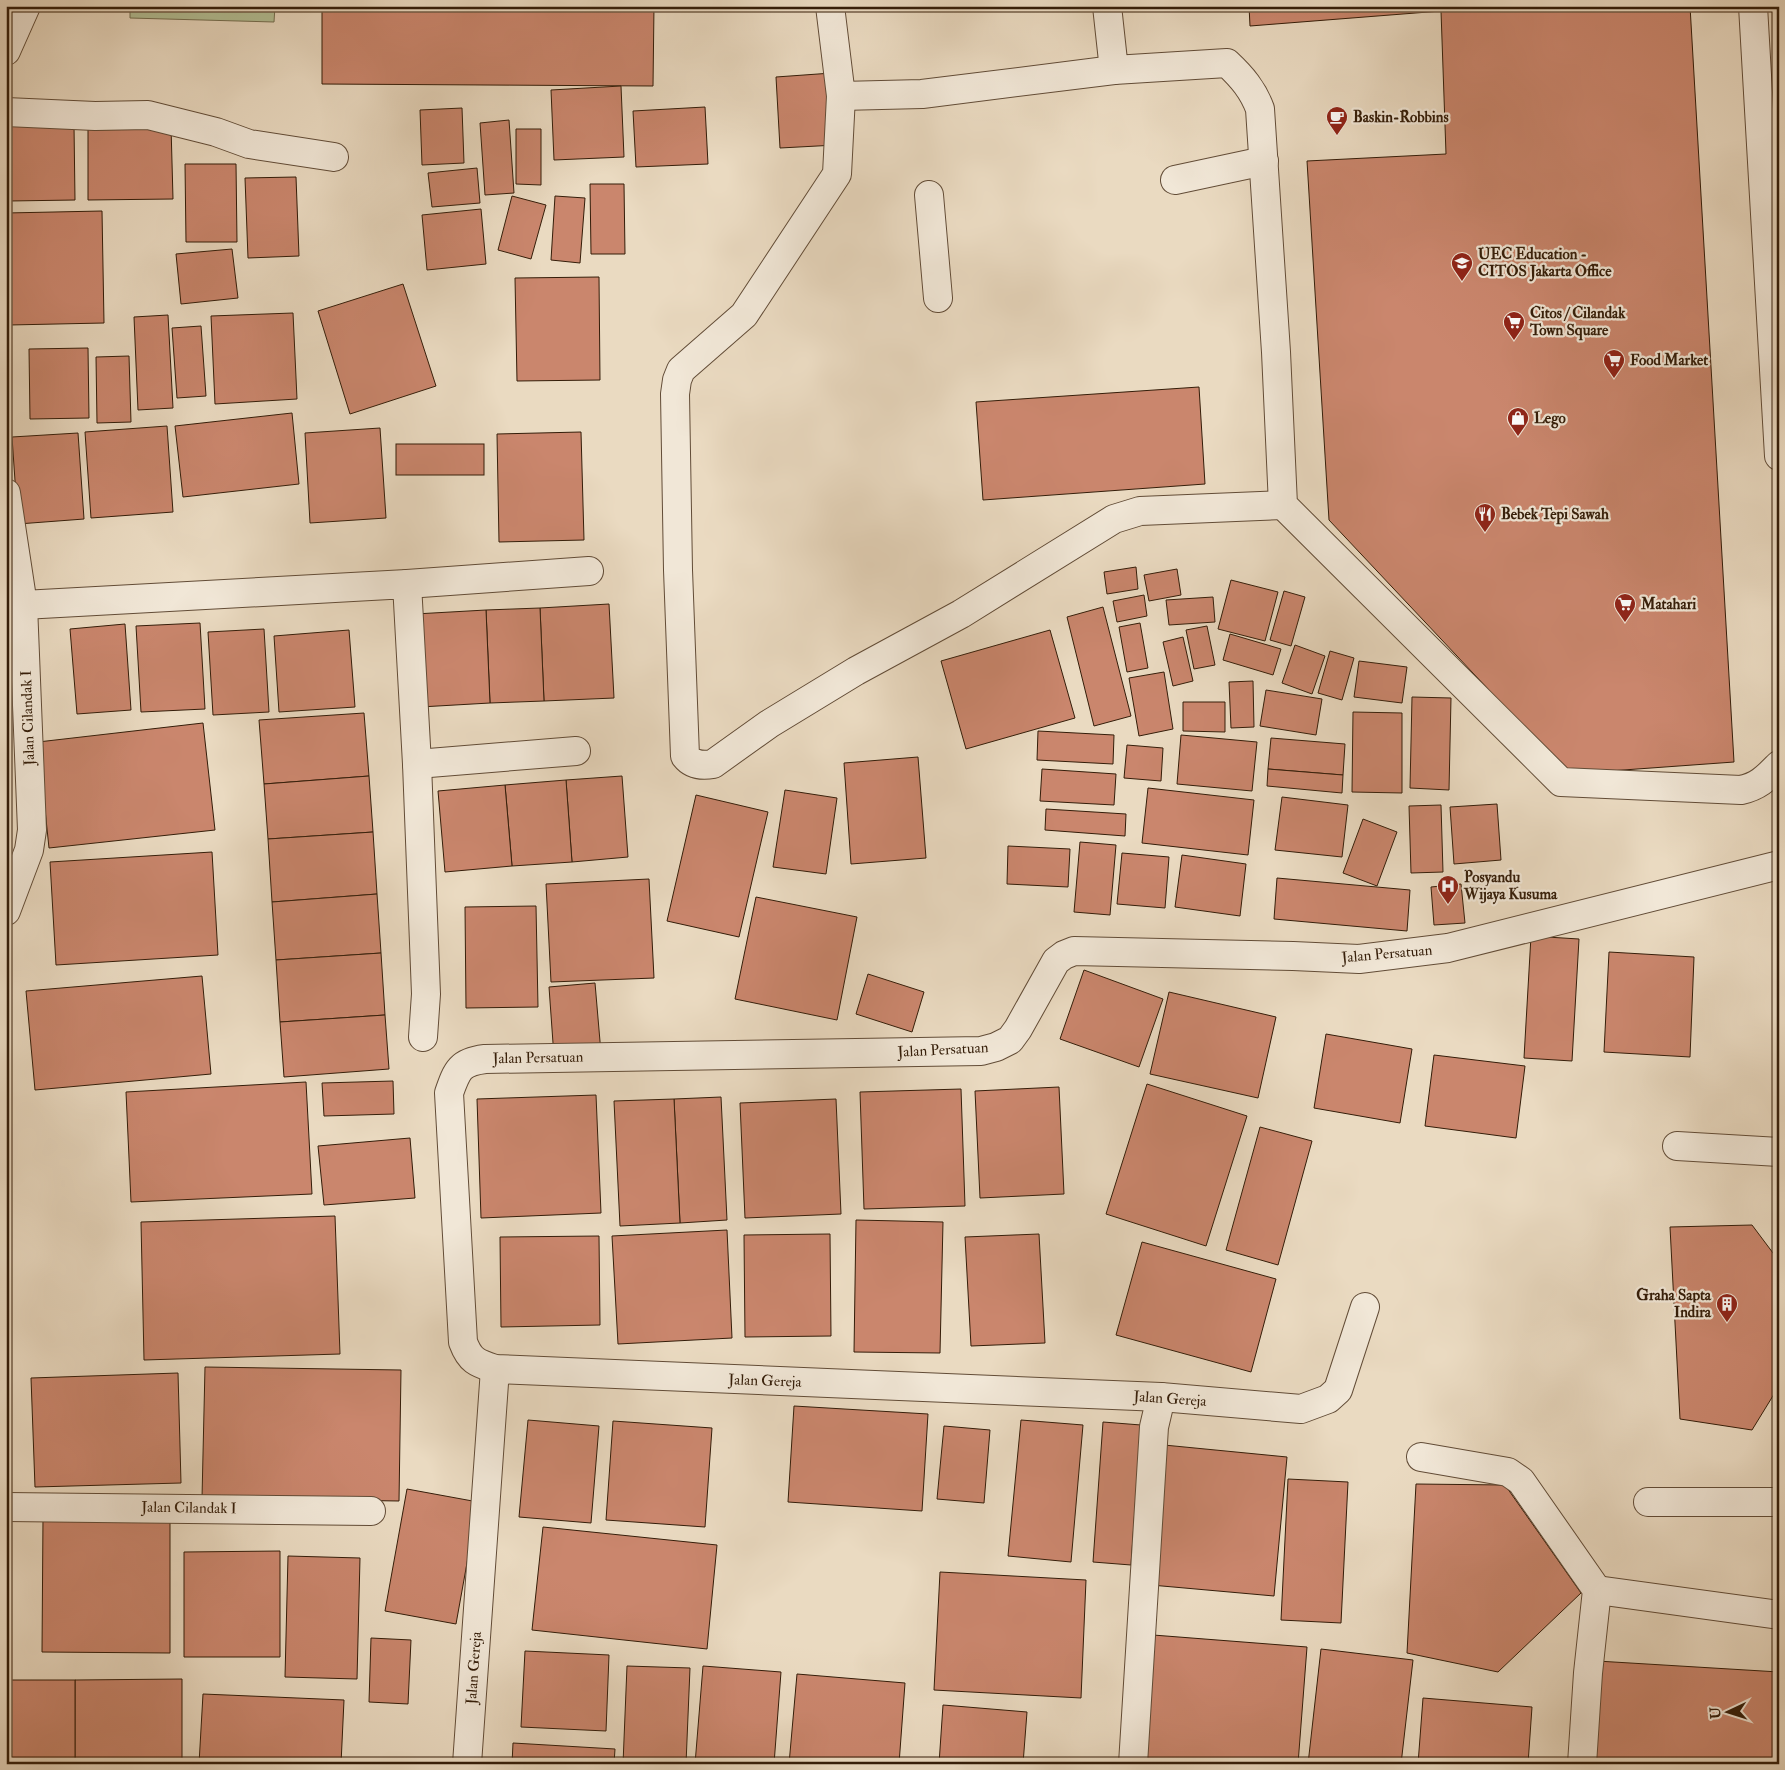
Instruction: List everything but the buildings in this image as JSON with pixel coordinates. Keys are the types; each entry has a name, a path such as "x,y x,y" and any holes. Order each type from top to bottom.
{"street":[{"path":"6,51 26,6"},
{"path":"830,6 842,96 837,174 744,315 681,370 677,380 675,394 678,570 685,756 689,762 703,766 713,764 769,724 849,675 960,614 1114,519 1140,511 1283,505"},
{"path":"1107,6 1114,70"},
{"path":"1753,6 1772,249 1779,456"},
{"path":"842,96 922,94 1114,70 1227,63 1254,92 1260,109 1283,505 1561,782 1741,790 1754,788 1779,765"},
{"path":"6,112 95,116 148,115 216,132 249,144 334,157"},
{"path":"1176,180 1264,161"},
{"path":"929,195 938,298"},
{"name":"Jalan Cilandak I","path":"6,493 23,606 32,830 29,850 6,911"},
{"path":"23,606 407,584 589,571"},
{"path":"407,584 417,764 426,994 423,1036"},
{"path":"417,764 576,751"},
{"name":"Jalan Persatuan","path":"495,1369 481,1364 468,1354 463,1342 449,1093 460,1069 470,1061 981,1050 996,1048 1010,1040 1018,1029 1056,961 1064,954 1074,951 1359,959 1438,950 1779,864"},
{"path":"1677,1146 1779,1152"},
{"name":"Jalan Gereja","path":"467,1764 495,1369 1160,1398 1301,1409 1319,1403 1338,1390 1365,1307"},
{"path":"1133,1764 1154,1427 1160,1398"},
{"path":"1421,1457 1508,1472 1521,1481 1597,1590 1588,1673 1582,1764"},
{"path":"1648,1502 1779,1502"},
{"name":"Jalan Cilandak I","path":"6,1507 371,1511"},
{"path":"1597,1590 1779,1615"}],"green space":[{"path":"130,6 275,6 274,22 130,18"}],"place":[{"name":"Baskin-Robbins","path":"1337,136"},
{"name":"UEC Education - CITOS Jakarta Office","path":"1462,282"},
{"name":"Citos / Cilandak Town Square","path":"1514,341"},
{"name":"Food Market","path":"1614,379"},
{"name":"Lego","path":"1518,437"},
{"name":"Bebek Tepi Sawah","path":"1485,533"},
{"name":"Matahari","path":"1625,623"},
{"name":"Posyandu Wijaya Kusuma","path":"1448,905"},
{"name":"Graha Sapta Indira","path":"1727,1323"}]}
